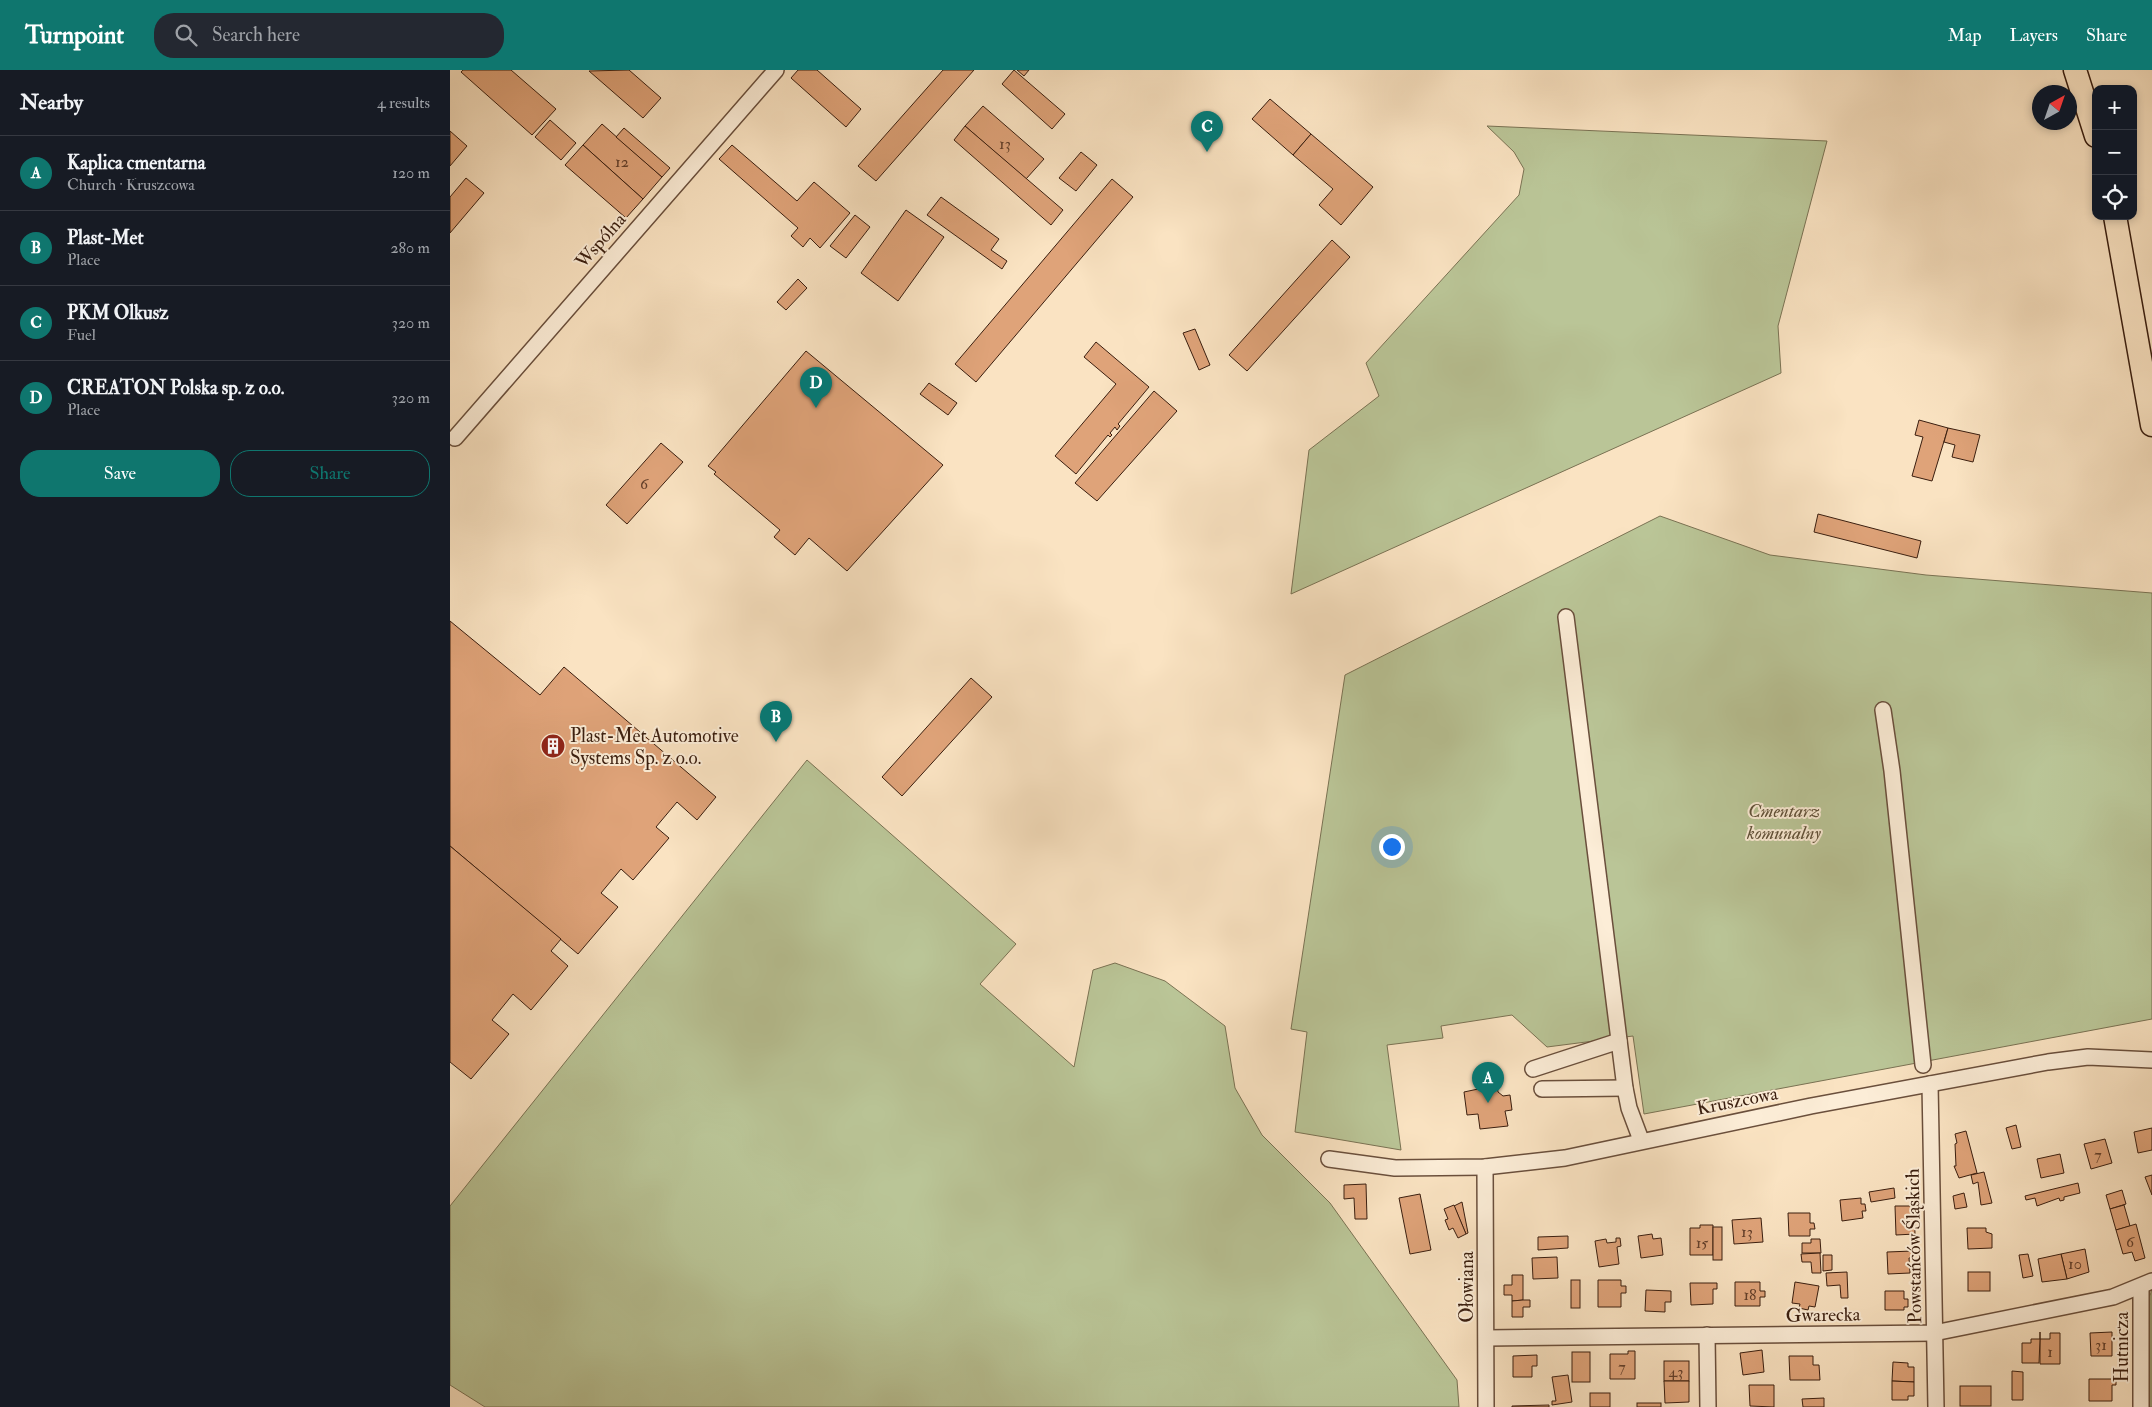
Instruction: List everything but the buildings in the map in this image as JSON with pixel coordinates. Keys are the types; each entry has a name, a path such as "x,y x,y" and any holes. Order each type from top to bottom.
{"main road":[{"path":"2075,70 2094,130"},
{"path":"2116,220 2152,425"}],"street":[{"name":"Wspólna","path":"455,438 776,70"},
{"path":"1566,617 1625,1088 1629,1108 1641,1140"},
{"path":"1883,710 1892,771 1923,1065"},
{"path":"1533,1070 1554,1061 1619,1041"},
{"name":"Kruszcowa","path":"1329,1159 1395,1168 1485,1167 1565,1158 1641,1140 1930,1084 2071,1059 2152,1060"},
{"name":"Powstańców Śląskich","path":"1930,1084 1936,1407"},
{"path":"1542,1089 1625,1088"},
{"name":"Ołowiana","path":"1485,1167 1486,1407"},
{"name":"Gwarecka","path":"1486,1338 1934,1333 2113,1297 2147,1284"},
{"name":"Hutnicza","path":"2141,1407 2147,1284"},
{"path":"1707,1335 1708,1407"}],"green space":[{"path":"1487,126 1827,141 1778,326 1781,373 1291,594 1309,450 1379,396 1366,363 1519,195 1524,169 1514,152"},
{"name":"Cmentarz komunalny","path":"1660,516 1770,555 1926,575 2152,593 2152,1019 1644,1114 1633,1036 1547,1047 1512,1015 1441,1026 1443,1038 1387,1045 1401,1150 1295,1132 1307,1032 1291,1029 1345,675"},
{"path":"807,760 1016,944 980,984 1074,1067 1093,970 1115,963 1165,981 1225,1026 1235,1088 1262,1135 1330,1203 1457,1380 1459,1407 485,1407 450,1385 450,1206"},
{"path":"2152,1288 2152,1407 2150,1407 2150,1296"}],"place":[{"name":"PKM Olkusz","path":"1207,152"},
{"name":"CREATON Polska sp. z o.o.","path":"816,408"},
{"name":"Plast-Met","path":"776,742"},
{"name":"Plast-Met Automotive Systems Sp. z o.o.","path":"553,746"},
{"name":"Kaplica cmentarna","path":"1488,1103"}]}
